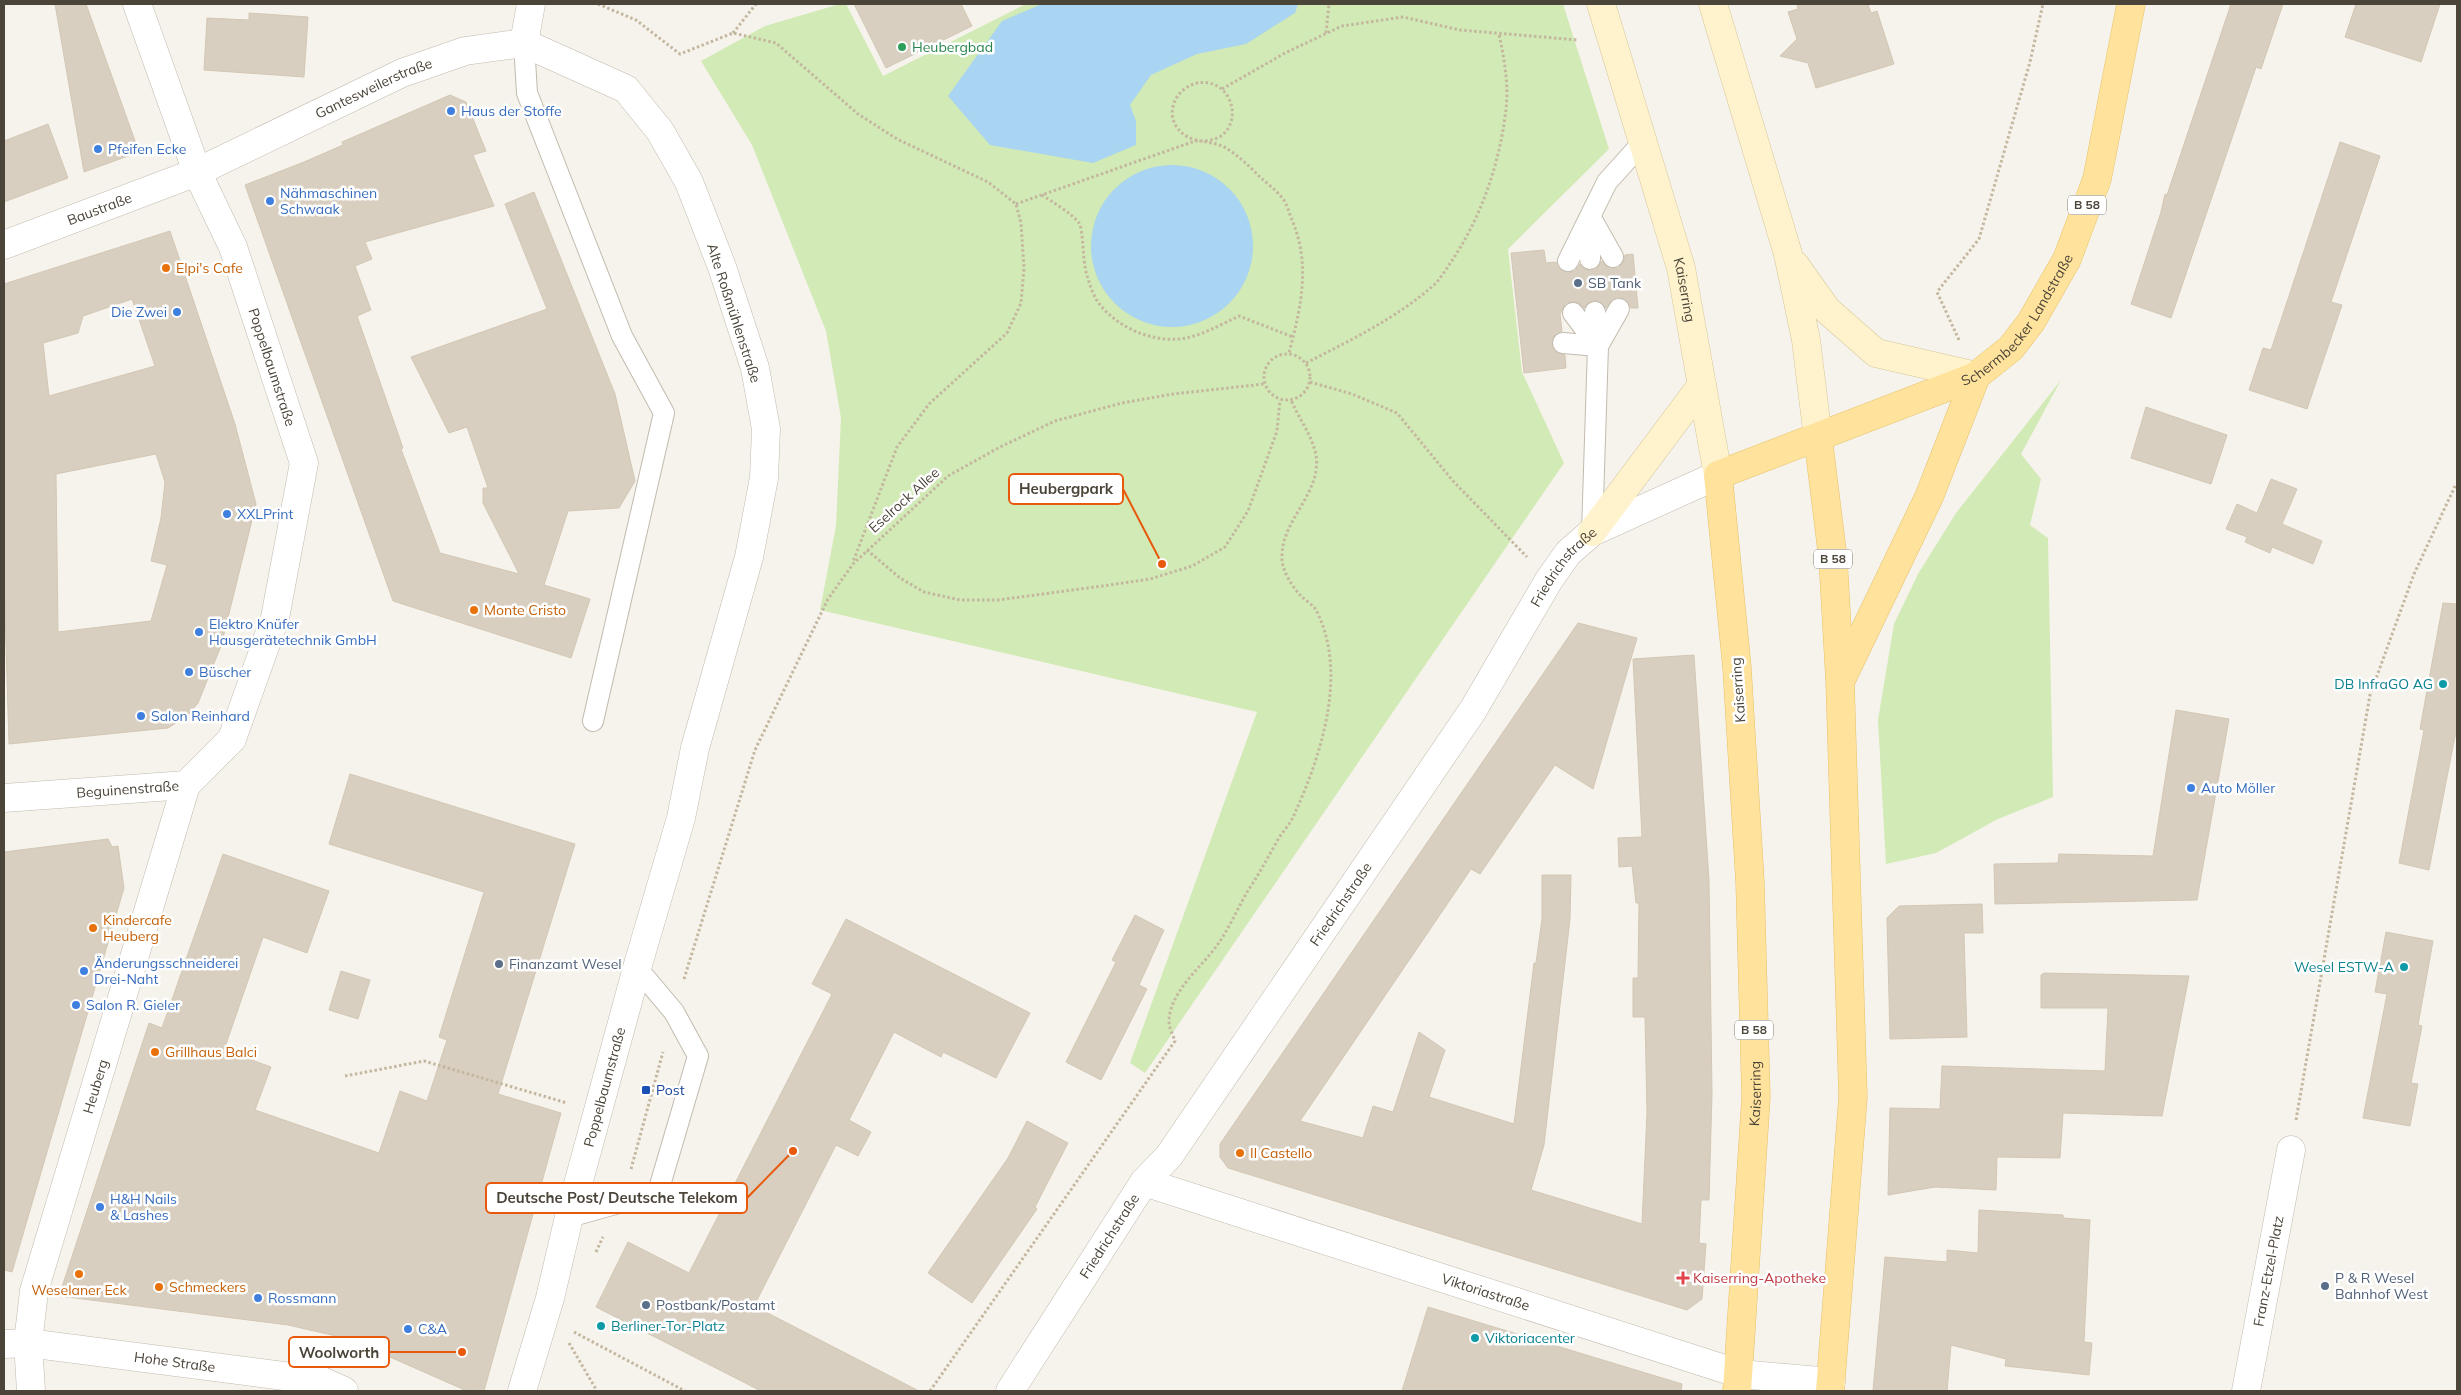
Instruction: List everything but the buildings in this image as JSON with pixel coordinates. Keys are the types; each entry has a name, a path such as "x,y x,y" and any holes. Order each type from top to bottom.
{"main road":[{"name":"Kaiserring","path":"1601,4 1681,268 1718,475 1737,668 1749,863 1756,1097 1739,1382"},
{"path":"1713,4 1788,254 1806,340 1818,438"},
{"name":"Schermbecker Landstraße","path":"1718,475 1976,376 2016,342 2031,322 2067,259 2097,179 2131,4"},
{"path":"1788,254 1827,310 1876,353 1976,376"},
{"name":"B 58","path":"1840,681 1929,497 1976,376"},
{"path":"1592,532 1702,385"},
{"name":"B 58","path":"1818,438 1833,559 1840,681 1853,1097 1831,1387"}],"street":[{"name":"Poppelbaumstraße","path":"137,4 197,172 233,247 304,463 275,618 232,739"},
{"path":"524,43 531,4"},
{"name":"Gantesweilerstraße","path":"197,172 402,73 465,51 524,43"},
{"name":"Alte Roßmühlenstraße","path":"524,43 626,89 660,131 689,182 722,267 755,368 766,429 764,478 749,557 695,748 689,783"},
{"name":"Baustraße","path":"4,245 197,172"},
{"name":"Friedrichstraße","path":"1010,1391 1144,1182 1169,1156 1473,710 1549,580 1568,553 1592,532 1718,475"},
{"name":"Beguinenstraße","path":"4,798 186,785 232,739"},
{"name":"Poppelbaumstraße","path":"522,1391 550,1298 569,1217 637,968 681,818 689,783"},
{"name":"Heuberg","path":"31,1391 16,1344 34,1291 186,785"},
{"name":"Franz-Etzel-Platz","path":"2246,1391 2291,1150"},
{"name":"Viktoriastraße","path":"1144,1182 1739,1382 1831,1387"},
{"name":"Hohe Straße","path":"16,1344 322,1381 344,1391"}],"lane":[{"path":"524,43 528,93 622,336 664,413 593,721"},
{"path":"1568,261 1591,218 1606,182 1643,142"},
{"path":"1591,218 1613,257"},
{"path":"1590,259 1591,218"},
{"path":"1598,346 1619,309"},
{"path":"1592,532 1598,346 1595,312"},
{"path":"1573,313 1598,346"},
{"path":"1563,343 1598,346"},
{"path":"569,1217 658,1192 698,1056 674,1012 637,968"}],"path":[{"path":"598,4 636,20 680,54 733,33 756,4"},
{"path":"1326,33 1329,4"},
{"path":"1976,376 1937,292 1979,239 2030,62 2042,4"},
{"path":"1222,89 1285,52 1342,26 1403,17 1460,30 1613,42"},
{"path":"733,33 776,43 858,114 897,140 988,182 1016,204 1022,223 1024,268 1022,304 1007,333 928,404 897,447 853,564"},
{"path":"1306,363 1410,305 1437,282 1457,253 1475,221 1499,145 1506,108 1505,62 1499,34"},
{"path":"1016,204 1195,141 1209,141 1221,136 1230,126 1233,113 1230,99 1222,89 1210,83 1197,82 1184,88 1176,98 1172,111 1175,124 1183,135 1195,141 1225,147 1245,162 1284,200 1300,240 1303,281 1289,353"},
{"path":"1042,195 1078,222 1082,234 1084,265 1092,291 1100,305 1123,324 1151,337 1186,338 1203,333 1239,316 1293,337"},
{"path":"1289,353 1298,356 1306,363 1310,372 1310,382 1306,390 1291,400 1280,400 1270,394 1264,384 1263,373 1268,362 1277,355 1289,353"},
{"path":"1310,382 1352,394 1398,413 1453,481 1549,580"},
{"name":"Eselrock Allee","path":"755,750 824,608 853,564 948,476 1000,447 1055,421 1131,402 1264,384"},
{"path":"867,550 900,578 924,592 960,600 998,600 1110,585 1150,579 1192,566 1225,547 1248,511 1277,431 1280,400"},
{"path":"930,1391 1175,1041 1169,1020 1177,998 1195,971 1218,944 1246,895 1263,870 1276,843 1294,817 1318,757 1326,726 1329,647 1316,609 1301,596 1288,578 1281,557 1286,533 1316,476 1316,456 1310,435 1300,421 1291,400"},
{"path":"2291,1150 2370,695 2414,574 2456,484"},
{"path":"345,1076 424,1061 599,1111"},
{"path":"566,1328 685,1391"},
{"path":"568,1340 597,1391"}],"green space":[{"path":"840,4 846,4 883,76 1026,4 1563,4 1609,149 1508,249 1522,372 1564,463 1145,1073 1130,1063 1257,712 820,610 836,526 841,418 826,331 752,145 701,61 765,26"},
{"path":"2061,380 2021,454 2041,479 2030,525 2048,538 2053,797 1998,819 1936,853 1886,864 1878,720 1894,624 1918,574 1956,513"}],"water":[{"path":"1042,4 1298,4 1295,13 1246,44 1197,54 1151,75 1130,105 1136,121 1136,145 1093,163 990,145 948,96 1002,21"},
{"path":"1180,165 1196,168 1210,174 1230,188 1240,201 1250,222 1253,246 1250,270 1240,291 1230,304 1217,314 1196,324 1164,327 1148,324 1134,318 1120,309 1109,298 1094,270 1091,238 1094,222 1100,208 1109,194 1120,183 1148,168"}],"place":[{"name":"Heubergbad","path":"902,47"},
{"name":"Haus der Stoffe","path":"451,111"},
{"name":"Pfeifen Ecke","path":"98,149"},
{"name":"Nähmaschinen Schwaak","path":"270,201"},
{"name":"Elpi's Cafe","path":"166,268"},
{"name":"SB Tank","path":"1578,283"},
{"name":"Die Zwei","path":"177,312"},
{"name":"XXLPrint","path":"227,514"},
{"name":"Heubergpark","path":"1162,564"},
{"name":"Monte Cristo","path":"474,610"},
{"name":"Elektro Knüfer Hausgerätetechnik GmbH","path":"199,632"},
{"name":"Büscher","path":"189,672"},
{"name":"DB InfraGO AG","path":"2443,684"},
{"name":"Salon Reinhard","path":"141,716"},
{"name":"Auto Möller","path":"2191,788"},
{"name":"Kindercafe Heuberg","path":"93,928"},
{"name":"Finanzamt Wesel","path":"499,964"},
{"name":"Wesel ESTW-A","path":"2404,967"},
{"name":"Änderungsschneiderei Drei-Naht","path":"84,971"},
{"name":"Salon R. Gieler","path":"76,1005"},
{"name":"Grillhaus Balci","path":"155,1052"},
{"name":"Post","path":"646,1090"},
{"name":"Deutsche Post/ Deutsche Telekom","path":"793,1151"},
{"name":"Il Castello","path":"1240,1153"},
{"name":"H&H Nails & Lashes","path":"100,1207"},
{"name":"Weselaner Eck","path":"79,1274"},
{"name":"Kaiserring-Apotheke","path":"1683,1278"},
{"name":"P & R Wesel Bahnhof West","path":"2325,1286"},
{"name":"Schmeckers","path":"159,1287"},
{"name":"Rossmann","path":"258,1298"},
{"name":"Postbank/Postamt","path":"646,1305"},
{"name":"Berliner-Tor-Platz","path":"601,1326"},
{"name":"C&A","path":"408,1329"},
{"name":"Viktoriacenter","path":"1475,1338"},
{"name":"Woolworth","path":"462,1352"}]}
